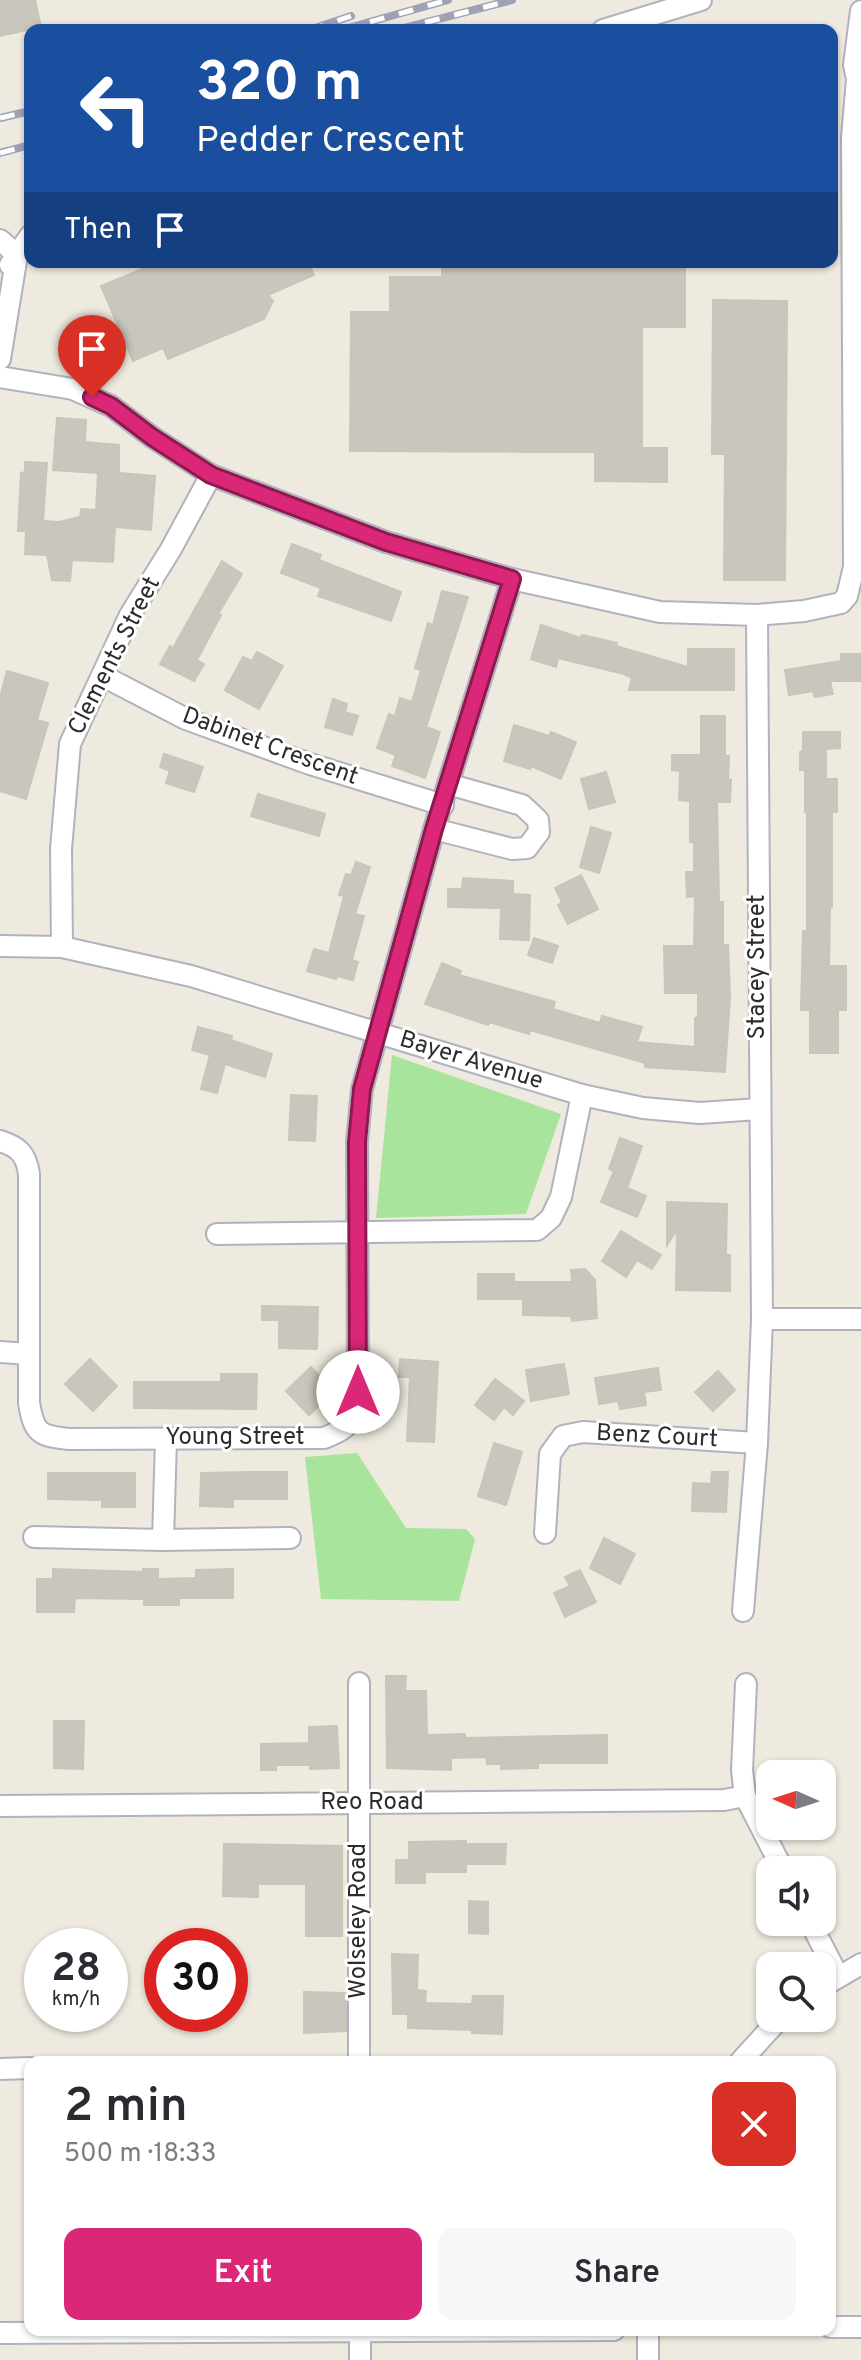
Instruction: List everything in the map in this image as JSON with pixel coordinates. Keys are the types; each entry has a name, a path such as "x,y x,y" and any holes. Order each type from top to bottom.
{"street":[{"path":"623,24 701,0"},
{"path":"0,377 73,389 111,406 211,475 386,542 512,579 660,612 757,615 854,600 852,137 859,77 854,65 861,11"},
{"path":"0,240 17,255"},
{"path":"0,282 24,245"},
{"path":"0,359 17,255"},
{"name":"Clements Street","path":"62,947 61,849 70,744 130,615 171,549 211,475"},
{"name":"Young Street","path":"0,1141 17,1146 27,1159 29,1403 33,1425 46,1437 324,1438 342,1431 355,1419 358,1392 359,1129 362,1089 434,829 512,579"},
{"name":"Stacey Street","path":"743,1611 757,1443 762,1319 757,615"},
{"name":"Dabinet Crescent","path":"103,676 186,719 310,764 443,805"},
{"path":"434,829 512,849 527,848 539,832 538,820 522,805 448,784"},
{"name":"Bayer Avenue","path":"0,946 62,947 191,976 582,1095 643,1108 700,1113 759,1109"},
{"path":"217,1234 537,1230 551,1218 561,1197 582,1095"},
{"path":"762,1319 861,1319"},
{"path":"0,1352 29,1354"},
{"name":"Benz Court","path":"545,1533 550,1454 563,1436 583,1432 757,1443"},
{"path":"163,1540 166,1439"},
{"path":"34,1537 163,1540 290,1538"},
{"name":"Wolseley Road","path":"359,1683 359,2056"},
{"path":"746,1684 742,1770 745,1796 776,1856"},
{"name":"Reo Road","path":"0,1806 724,1800 745,1796"},
{"path":"836,1979 861,1964"},
{"path":"745,2056 767,2032"},
{"path":"0,2069 24,2068"},
{"path":"836,2327 861,2327"},
{"path":"0,2333 24,2333"},
{"path":"360,2336 360,2360"},
{"path":"648,2336 648,2360"}],"green space":[{"path":"392,1055 561,1114 526,1214 376,1218"},
{"path":"357,1453 406,1528 466,1529 475,1539 459,1601 321,1599 305,1457"}],"building":[{"path":"0,0 35,0 40,24 24,24 24,31 0,36"},
{"path":"144,268 311,268 314,275 268,295 273,301 264,319 168,359 163,348 133,361 101,286"},
{"path":"442,268 685,268 685,327 642,327 642,448 667,448 667,482 595,481 595,452 350,451 351,312 390,312 390,277 442,277"},
{"path":"713,300 787,301 785,580 724,580 725,454 712,454"},
{"path":"57,418 86,420 85,442 119,445 119,473 155,476 151,530 115,527 113,562 72,560 70,581 52,580 47,555 25,554 26,531 18,531 21,473 25,472 25,462 47,463 43,521 59,522 80,517 81,509 96,510 98,473 53,470"},
{"path":"292,544 321,555 319,560 401,592 391,621 318,596 321,588 281,573"},
{"path":"222,561 242,574 218,614 221,615 197,660 204,664 194,681 160,664 170,646 173,648"},
{"path":"442,591 468,597 426,727 440,732 425,778 392,766 396,755 377,748 389,714 395,716 400,698 412,702 421,670 415,668 428,623 433,625"},
{"path":"541,625 581,638 582,635 617,643 616,646 688,667 688,649 734,649 734,690 629,690 632,678 624,674 558,658 556,667 531,659"},
{"path":"257,652 283,666 259,709 225,690 243,657 252,661"},
{"path":"841,654 861,654 861,681 830,681 833,694 815,697 813,691 789,695 785,670 841,661"},
{"path":"7,671 48,683 37,720 48,723 26,799 0,791 0,697"},
{"path":"333,699 347,704 345,712 358,716 352,735 325,727"},
{"path":"701,716 725,716 725,756 729,756 728,780 731,780 730,802 717,802 719,902 723,902 723,945 728,945 730,996 725,1072 645,1067 645,1063 530,1030 529,1034 489,1022 488,1025 425,1004 442,963 461,971 459,975 555,1002 553,1009 600,1023 602,1016 642,1027 637,1042 695,1047 698,993 665,993 664,946 694,946 695,896 687,897 686,872 694,872 690,801 679,800 680,771 672,770 672,755 701,755"},
{"path":"514,725 549,736 551,732 576,742 561,779 531,766 530,769 504,761"},
{"path":"803,732 840,732 840,748 826,749 826,779 837,779 837,812 832,812 829,966 846,966 846,1010 838,1010 838,1053 810,1053 810,1010 801,1010 803,931 807,931 807,812 805,770 800,770"},
{"path":"164,754 203,767 194,792 166,783 170,771 160,767"},
{"path":"606,772 615,802 589,809 581,779"},
{"path":"258,794 325,814 319,836 251,816"},
{"path":"591,827 611,833 599,873 580,867"},
{"path":"356,862 370,867 355,914 364,916 352,960 358,962 353,980 307,971 314,949 329,953 344,896 339,895 346,874 351,875"},
{"path":"581,875 598,909 568,924 558,905 562,902 555,888"},
{"path":"463,878 513,881 513,894 530,895 529,940 500,939 501,908 448,907 448,889 462,889"},
{"path":"534,938 558,946 552,963 528,955"},
{"path":"198,1027 232,1036 231,1040 272,1054 265,1077 225,1064 217,1093 201,1089 210,1055 192,1050"},
{"path":"291,1095 317,1096 315,1141 289,1140"},
{"path":"620,1138 642,1146 627,1188 646,1196 637,1217 601,1202 614,1171 609,1169"},
{"path":"667,1202 727,1204 726,1255 730,1255 730,1291 676,1290 677,1230 667,1245"},
{"path":"621,1231 661,1255 652,1269 637,1260 626,1277 602,1261"},
{"path":"585,1269 595,1280 597,1318 572,1321 571,1316 523,1315 523,1299 478,1299 478,1274 514,1274 514,1282 572,1282 571,1270"},
{"path":"262,1306 318,1307 317,1349 279,1348 279,1320 262,1320"},
{"path":"90,1359 117,1386 93,1411 65,1384"},
{"path":"400,1359 438,1362 434,1442 407,1441 410,1377 399,1377"},
{"path":"564,1364 569,1394 531,1401 526,1370"},
{"path":"311,1367 334,1392 309,1415 286,1391"},
{"path":"658,1368 661,1390 644,1392 646,1405 620,1409 618,1401 599,1404 595,1378"},
{"path":"718,1371 735,1390 713,1411 695,1392"},
{"path":"221,1374 257,1374 256,1409 134,1408 134,1382 221,1382"},
{"path":"495,1379 524,1401 513,1415 504,1407 494,1420 475,1405"},
{"path":"494,1443 522,1452 506,1505 478,1496"},
{"path":"287,1472 287,1499 233,1499 233,1507 200,1506 201,1473"},
{"path":"712,1472 728,1472 726,1512 692,1511 693,1483 711,1484"},
{"path":"48,1473 135,1473 135,1507 102,1507 102,1500 48,1499"},
{"path":"604,1538 635,1554 620,1584 590,1568"},
{"path":"53,1569 143,1572 143,1569 158,1569 158,1579 196,1578 196,1570 233,1569 233,1598 179,1598 179,1605 144,1605 144,1599 75,1598 74,1612 37,1612 37,1579 53,1579"},
{"path":"580,1570 596,1602 565,1617 554,1593 570,1586 565,1577"},
{"path":"386,1676 406,1676 405,1691 426,1691 427,1735 465,1734 465,1738 607,1735 607,1763 538,1763 538,1768 501,1769 501,1764 487,1764 486,1757 451,1758 451,1770 387,1768"},
{"path":"54,1721 84,1721 83,1769 54,1768"},
{"path":"337,1726 339,1768 276,1765 276,1770 261,1770 261,1744 309,1743 309,1727"},
{"path":"466,1841 466,1844 506,1844 505,1864 466,1864 466,1872 425,1872 425,1883 396,1883 396,1860 409,1860 409,1842"},
{"path":"224,1844 342,1846 342,1936 306,1936 306,1884 258,1884 258,1897 223,1896"},
{"path":"469,1901 488,1902 488,1934 469,1933"},
{"path":"392,1954 418,1955 417,1990 426,1991 425,2003 472,2004 473,1996 503,1996 502,2034 408,2028 408,2014 393,2014"},
{"path":"304,1992 346,1993 346,2031 304,2033"}],"railway":[{"path":"362,24 448,0"},
{"path":"419,24 512,0"},
{"path":"327,24 351,16"},
{"path":"0,118 24,112"},
{"path":"0,153 24,147"}],"route":[{"path":"92,397 111,406 211,475 386,542 512,579 398,951 362,1089 357,1142 358,1392"}]}
